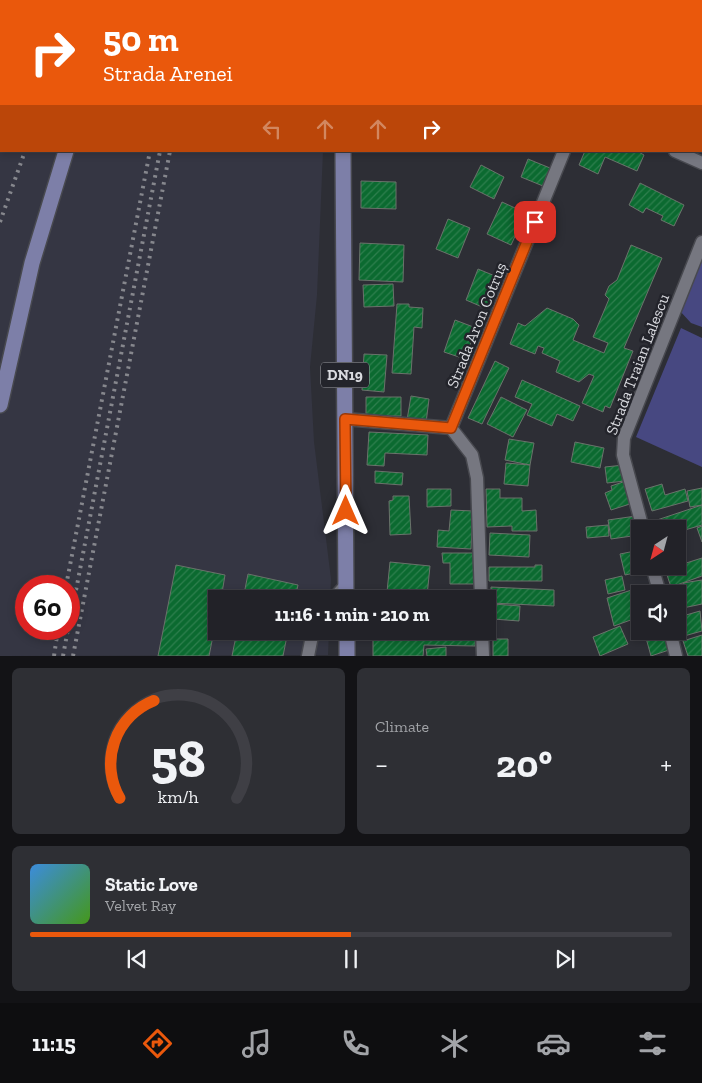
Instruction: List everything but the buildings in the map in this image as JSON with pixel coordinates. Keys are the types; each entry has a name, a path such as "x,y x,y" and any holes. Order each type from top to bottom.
{"main road":[{"path":"0,405 32,263 66,152"},
{"name":"DN19","path":"343,152 346,590"},
{"path":"346,640 347,656"}],"street":[{"name":"Strada Aron Cotruș","path":"451,428 564,152"},
{"path":"678,152 702,163"},
{"name":"Strada Traian Lalescu","path":"640,520 623,455 624,438 702,242"},
{"path":"345,419 451,428 472,455 477,478 481,590"},
{"path":"308,656 311,640"},
{"path":"482,640 483,656"},
{"path":"672,640 676,656"}],"shaded area":[{"path":"0,152 323,152 317,295 310,367 314,442 331,579 330,590 208,590 208,640 329,640 328,655 0,656"},
{"path":"702,249 702,327 691,323 680,311"},
{"path":"681,328 702,338 702,467 636,437"}],"railway":[{"path":"0,222 25,152"},
{"path":"68,575 150,152"},
{"path":"79,575 160,152"},
{"path":"73,656 170,152"},
{"path":"54,656 56,640"},
{"path":"63,656 66,640"}],"route":[{"path":"346,511 345,419 451,428 535,222"}]}
